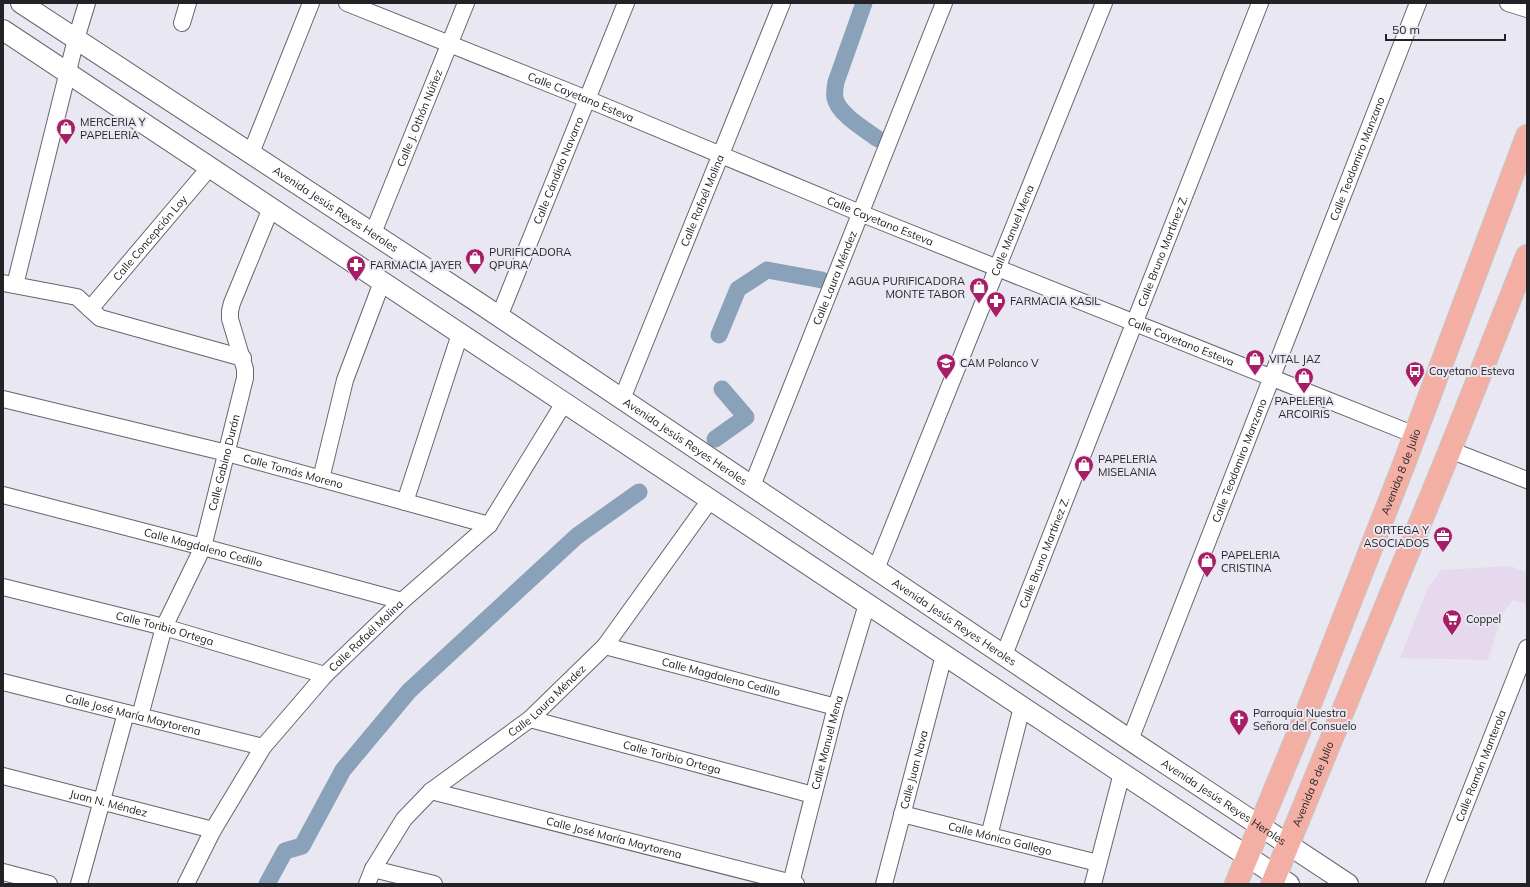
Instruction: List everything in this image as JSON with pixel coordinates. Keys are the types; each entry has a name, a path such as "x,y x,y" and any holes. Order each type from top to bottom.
{"main road":[{"name":"Avenida 8 de Julio","path":"1236,884 1415,435 1527,136"},
{"name":"Avenida 8 de Julio","path":"1279,881 1288,845 1450,450 1527,256"}],"street":[{"name":"Avenida Jesús Reyes Heroles","path":"21,3 373,232 1260,827 1348,884"},
{"path":"88,3 76,39 9,284 77,297 100,318 242,358"},
{"path":"182,23 188,3"},
{"path":"251,153 310,3"},
{"name":"Calle Cayetano Esteva","path":"347,3 587,99 860,213 1415,435"},
{"name":"Calle J. Othón Núñez","path":"373,232 466,3"},
{"name":"Calle Cándido Navarro","path":"499,317 626,3"},
{"name":"Calle Rafaél Molina","path":"622,399 782,3"},
{"name":"Calle Laura Méndez","path":"752,486 944,3"},
{"name":"Calle Manuel Mena","path":"876,569 1104,3"},
{"name":"Calle Bruno Martínez Z.","path":"1004,655 1260,3"},
{"name":"Calle Teodomiro Manzano","path":"1130,740 1418,3"},
{"path":"1508,3 1527,9"},
{"path":"3,30 1248,856 1279,881"},
{"name":"Calle Concepción Loy","path":"90,309 210,167"},
{"name":"Calle Gabino Durán","path":"79,884 101,800 164,627 203,547 245,378 245,369 230,319 230,311 271,208"},
{"path":"321,479 344,380 382,282"},
{"path":"405,502 460,334"},
{"name":"Calle Tomás Moreno","path":"3,399 227,453 489,525"},
{"name":"Calle Rafaél Molina","path":"186,884 213,830 263,747 325,675 402,601 489,525 564,402"},
{"path":"1450,450 1527,480"},
{"name":"Calle Magdaleno Cedillo","path":"3,495 402,601"},
{"name":"Calle Laura Méndez","path":"368,884 373,869 404,819 431,791 530,719 605,646 710,500"},
{"name":"Calle Toribio Ortega","path":"3,587 164,627 325,675"},
{"name":"Calle Manuel Mena","path":"794,883 813,795 836,707 868,604"},
{"name":"Calle Magdaleno Cedillo","path":"605,646 836,707"},
{"name":"Calle Ramón Manterola","path":"1434,884 1527,648"},
{"name":"Calle Juan Nava","path":"884,884 944,655"},
{"name":"Calle José María Maytorena","path":"3,682 263,747"},
{"path":"989,836 1022,707"},
{"name":"Calle Toribio Ortega","path":"530,719 813,795"},
{"path":"1092,884 1122,773"},
{"name":"Juan N. Méndez","path":"3,776 213,830"},
{"name":"Calle José María Maytorena","path":"431,791 772,881 794,883"},
{"name":"Calle Mónico Gallego","path":"902,814 1098,863"},
{"path":"373,869 434,884"},
{"path":"3,872 49,884"}],"shaded area":[{"name":"Coppel","path":"1511,566 1527,573 1527,604 1513,600 1503,613 1488,660 1400,658 1428,587 1438,575 1440,570"}],"waterway":[{"path":"864,3 836,82 835,98 837,104 847,116 878,139"},
{"path":"719,335 738,289 767,270 822,280"},
{"path":"715,439 746,417 722,389"},
{"path":"267,884 285,851 302,846 343,770 409,691 577,536 639,492"}],"place":[{"name":"MERCERIA Y PAPELERIA","path":"66,145"},
{"name":"PURIFICADORA QPURA","path":"475,275"},
{"name":"FARMACIA JAYER","path":"356,282"},
{"name":"AGUA PURIFICADORA MONTE TABOR","path":"979,304"},
{"name":"FARMACIA KASIL","path":"996,318"},
{"name":"VITAL JAZ","path":"1255,376"},
{"name":"CAM Polanco V","path":"946,380"},
{"name":"Cayetano Esteva","path":"1415,388"},
{"name":"PAPELERIA ARCOIRIS","path":"1304,394"},
{"name":"PAPELERIA MISELANIA","path":"1084,482"},
{"name":"ORTEGA Y ASOCIADOS","path":"1443,553"},
{"name":"PAPELERIA CRISTINA","path":"1207,578"},
{"name":"Coppel","path":"1452,636"},
{"name":"Parroquia Nuestra Señora del Consuelo","path":"1239,736"}]}
